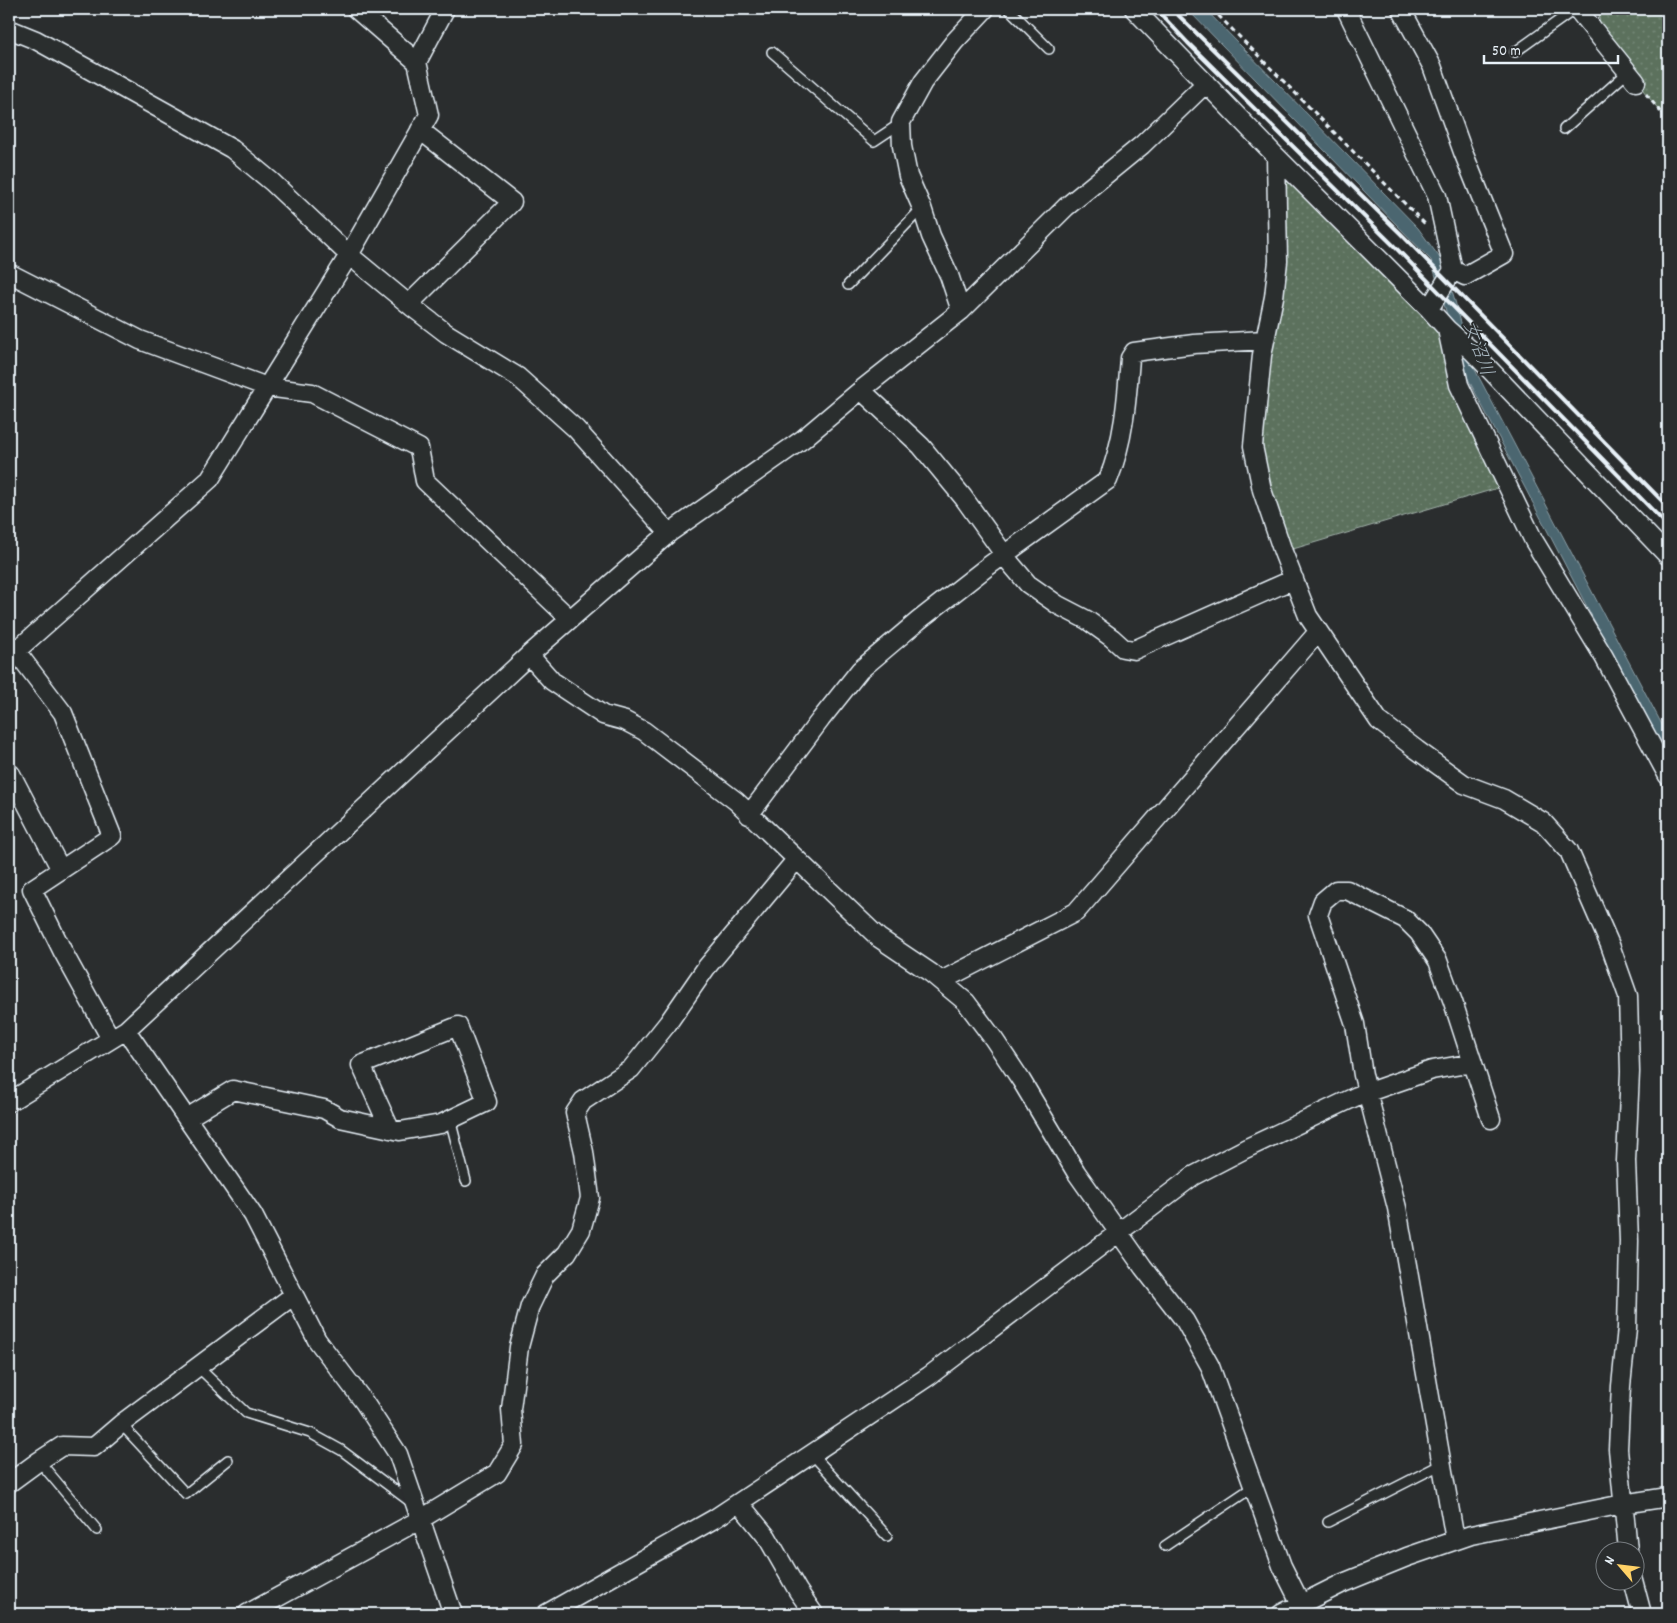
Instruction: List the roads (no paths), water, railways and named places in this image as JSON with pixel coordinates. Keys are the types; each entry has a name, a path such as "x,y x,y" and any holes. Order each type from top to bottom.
{"street":[{"path":"111,1039 63,952 32,889 112,836 63,713 12,647 210,479 349,255 420,130 428,115 417,62 356,9"},
{"path":"417,62 445,9"},
{"path":"961,311 949,275 931,236 922,208 908,176 902,146 901,122 923,82 985,9"},
{"path":"1134,9 1276,156 1447,329 1473,352 1668,556"},
{"path":"1346,9 1437,196 1452,271 1429,309"},
{"path":"1401,9 1432,66 1463,152 1504,254 1465,276 1452,271"},
{"path":"1576,9 1632,77"},
{"path":"9,29 36,40 232,149 272,182 349,255 409,304 446,333 518,377 576,429 669,533"},
{"path":"9,1102 126,1030 570,619 669,533 803,439 861,390 961,311 1066,207 1142,145 1206,83"},
{"path":"409,304 512,202 420,130"},
{"path":"1276,156 1278,261 1274,297 1262,355 1253,446 1262,490 1308,616 1380,720 1416,750 1464,784 1504,799 1543,822 1569,851 1610,945 1628,996 1630,1072 1626,1161 1629,1241 1627,1328 1621,1386 1618,1449 1627,1540"},
{"path":"9,274 140,340 267,387 312,392 420,448 425,481 570,619"},
{"path":"1447,329 1459,384 1534,540 1604,657 1668,776"},
{"path":"749,815 860,670 918,621 1004,554 1108,480 1114,466 1125,422 1130,358 1134,352 1194,344 1265,340"},
{"path":"861,390 921,446 963,497 1028,584 1058,605 1087,620 1123,648 1134,650 1294,579"},
{"path":"941,982 1076,912 1318,632"},
{"path":"529,655 552,681 603,715 625,721 644,731 729,796 879,938 966,1002 994,1038 1076,1172 1143,1267 1184,1320 1210,1366 1282,1566 1301,1604"},
{"path":"11,774 61,870"},
{"path":"247,1614 418,1512 497,1473 514,1445 511,1409 519,1347 530,1306 546,1275 567,1253 581,1230 590,1198 584,1152 574,1113 583,1101 630,1069 668,1023 706,968 796,860"},
{"path":"1456,1540 1404,1256 1397,1208 1368,1093 1355,1024 1318,915 1323,901 1336,890 1347,890 1405,919 1419,933 1438,962 1491,1119"},
{"path":"187,1118 233,1090 324,1109 340,1118 390,1129 400,1131 441,1124 487,1102 458,1026 361,1065 390,1129"},
{"path":"126,1030 253,1215 317,1340 364,1402 398,1454 453,1614"},
{"path":"546,1614 714,1519 928,1376 1193,1176 1368,1093 1432,1070 1473,1063"},
{"path":"9,1483 62,1446 94,1447 197,1366 294,1295"},
{"path":"1281,1614 1343,1583 1407,1557 1471,1535 1623,1504 1668,1497"},
{"path":"739,1503 767,1537 798,1591 814,1614"},
{"path":"1635,1590 1642,1614"}],"lane":[{"path":"1009,9 1048,49"},
{"path":"1515,52 1576,9"},
{"path":"772,52 874,141 901,122"},
{"path":"1564,129 1632,77"},
{"path":"848,284 922,208"},
{"path":"450,1119 466,1181"},
{"path":"197,1366 246,1413 310,1432 341,1450 418,1512"},
{"path":"121,1424 186,1494 228,1460"},
{"path":"812,1454 887,1536"},
{"path":"39,1461 97,1530"},
{"path":"1328,1522 1442,1464"},
{"path":"1164,1546 1253,1487"}],"water":[{"path":"1187,9 1205,9 1418,228 1445,265 1473,366 1668,736 1668,762 1463,369 1431,260"}],"railway":[{"path":"1156,9 1188,43 1393,245 1668,526"},
{"path":"1172,9 1401,234 1668,507"}],"water label":[{"name":"女沼川","path":"1480,348"}]}
